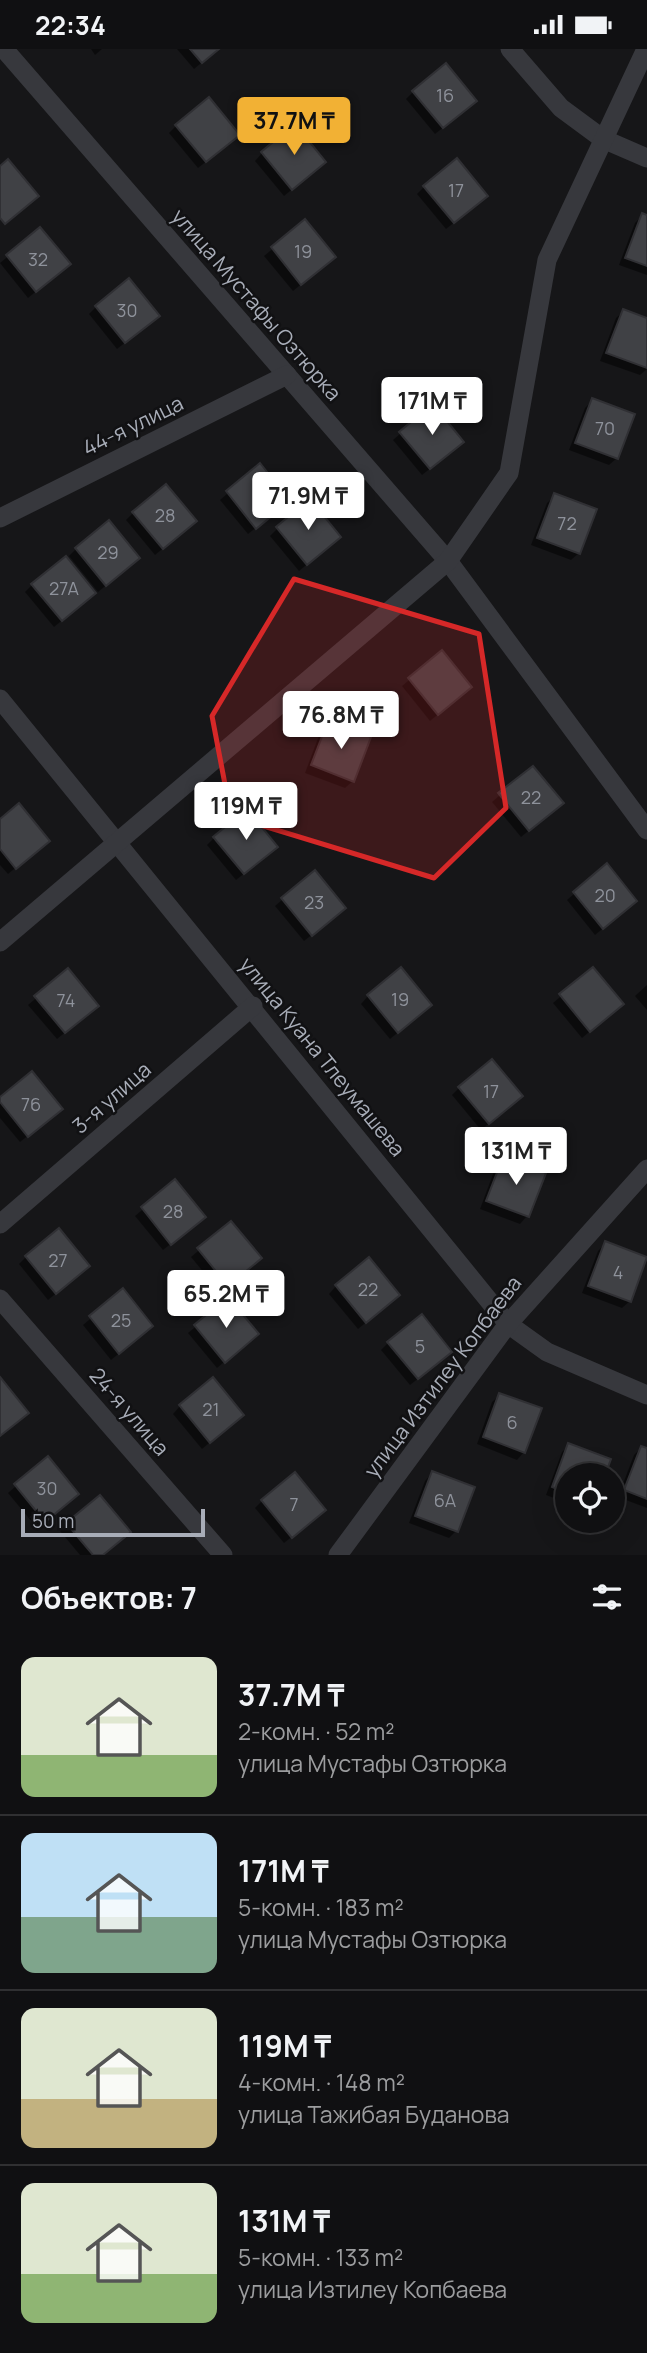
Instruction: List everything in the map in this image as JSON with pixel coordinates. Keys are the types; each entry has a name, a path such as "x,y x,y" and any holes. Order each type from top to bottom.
{"street":[{"name":"улица Мустафы Озтюрка","path":"4,49 448,561 647,830"},
{"path":"510,49 561,108 603,139 647,158"},
{"path":"0,942 448,561 509,473 547,260 646,49"},
{"name":"44-я улица","path":"0,517 287,375"},
{"name":"улица Куана Тлеумашева","path":"0,699 253,1006 508,1324 547,1352 647,1395"},
{"name":"3-я улица","path":"0,1224 253,1006"},
{"name":"улица Изтилеу Копбаева","path":"338,1555 508,1324 647,1169"},
{"name":"24-я улица","path":"0,1299 223,1555"}],"highlighted area":[{"path":"294,579 479,634 506,808 434,878 231,816 212,716"}],"building":[{"path":"190,49 219,49 202,63"},
{"path":"446,63 477,101 443,128 412,91"},
{"path":"209,97 240,135 206,162 175,125"},
{"path":"295,124 326,162 292,190 261,152"},
{"path":"457,158 488,196 454,223 423,186"},
{"path":"8,159 39,196 5,224 0,218 0,166"},
{"path":"642,213 647,215 647,266 625,258"},
{"path":"305,219 336,257 301,285 271,247"},
{"path":"40,227 71,264 36,292 6,255"},
{"path":"129,278 160,316 125,343 95,306"},
{"path":"623,309 647,318 647,368 606,353"},
{"path":"592,398 635,414 618,459 575,443"},
{"path":"433,404 464,442 430,469 399,432"},
{"path":"260,463 290,501 256,529 226,491"},
{"path":"166,484 197,521 163,549 132,512"},
{"path":"554,493 597,509 580,554 537,538"},
{"path":"310,499 341,537 307,565 276,527"},
{"path":"109,520 140,558 106,586 75,548"},
{"path":"66,556 96,593 62,621 31,584"},
{"path":"442,650 472,687 438,715 408,678"},
{"path":"328,721 371,737 354,782 311,765"},
{"path":"533,766 564,803 529,831 498,793"},
{"path":"19,803 50,841 16,869 0,849 0,819"},
{"path":"247,809 278,847 244,874 213,837"},
{"path":"607,863 637,901 603,929 573,892"},
{"path":"315,870 346,908 312,936 281,898"},
{"path":"401,967 432,1005 398,1033 367,995"},
{"path":"593,967 624,1004 590,1032 559,994"},
{"path":"68,968 99,1006 65,1033 34,996"},
{"path":"492,1059 523,1096 489,1124 458,1087"},
{"path":"32,1071 63,1109 28,1137 0,1102 0,1097"},
{"path":"503,1157 546,1173 529,1217 486,1201"},
{"path":"175,1179 206,1217 171,1245 141,1207"},
{"path":"231,1221 262,1258 228,1286 197,1248"},
{"path":"59,1228 90,1266 56,1294 25,1256"},
{"path":"605,1241 647,1257 631,1302 588,1286"},
{"path":"369,1257 400,1295 366,1323 335,1285"},
{"path":"123,1288 153,1326 119,1354 89,1316"},
{"path":"228,1297 259,1334 225,1363 194,1325"},
{"path":"422,1314 452,1352 418,1379 387,1342"},
{"path":"0,1377 29,1413 0,1436"},
{"path":"213,1377 244,1415 210,1443 179,1405"},
{"path":"499,1393 542,1408 525,1453 483,1437"},
{"path":"568,1443 611,1459 610,1463 561,1463"},
{"path":"641,1446 647,1448 647,1499 625,1490"},
{"path":"48,1456 79,1494 45,1522 14,1484"},
{"path":"432,1471 475,1487 458,1532 415,1516"},
{"path":"295,1472 326,1510 292,1538 261,1500"},
{"path":"100,1495 131,1532 103,1555 93,1555 66,1523"}]}
